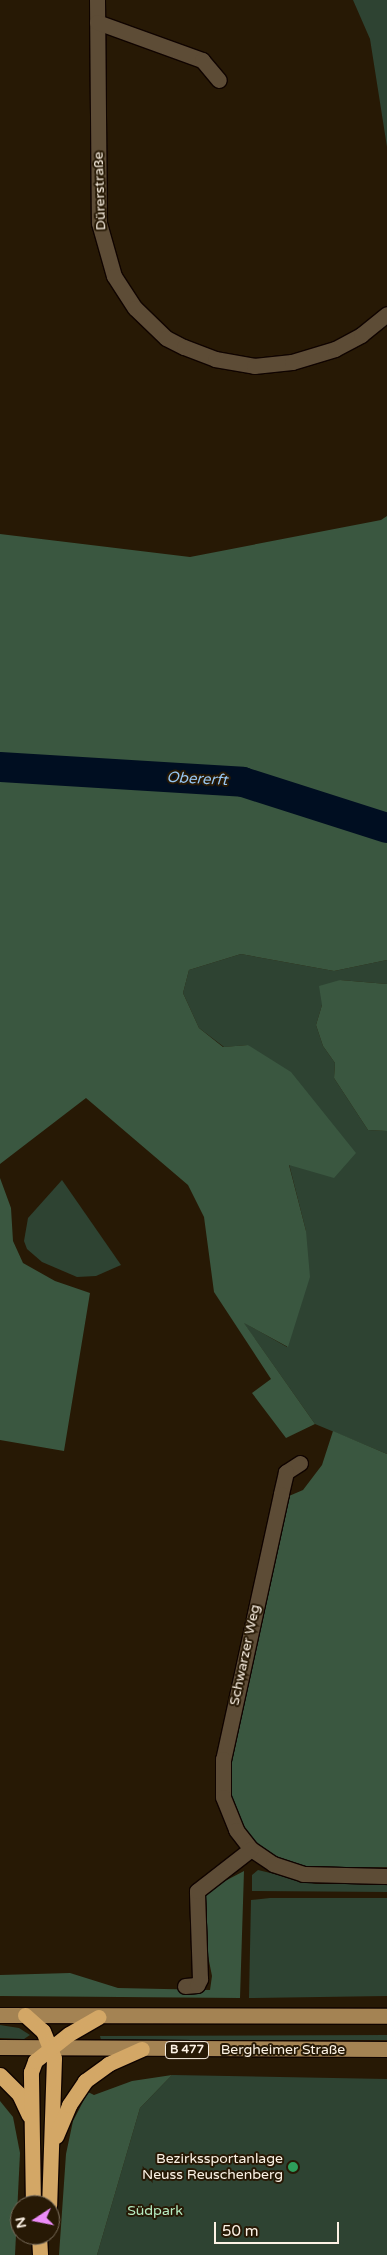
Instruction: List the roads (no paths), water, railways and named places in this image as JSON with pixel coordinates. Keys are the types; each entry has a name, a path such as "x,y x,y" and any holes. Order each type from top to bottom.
{"highway":[{"path":"25,2015 43,2031 51,2047 56,2074 50,2195"},
{"path":"33,2195 31,2072 40,2054 99,2017"},
{"path":"54,2142 69,2105 85,2082 108,2064 142,2049"},
{"path":"0,2075 19,2094 31,2118"}],"main road":[{"path":"0,2015 99,2017 387,2016"},
{"name":"Bergheimer Straße","path":"0,2047 387,2049"}],"street":[{"name":"Dürerstraße","path":"97,0 100,231 114,276 148,322 166,338 205,355 239,364 268,365 292,362 335,349 361,335 387,314"},
{"path":"97,22 202,60 219,80"},
{"name":"Schwarzer Weg","path":"300,1463 286,1472 223,1759 223,1797 236,1830 251,1849 273,1864 303,1874 387,1876"},
{"path":"185,1986 197,1985 200,1979 197,1890 251,1849"}],"waterway":[{"name":"Obererft","path":"0,767 243,782 387,828"}],"place":[{"name":"Bezirkssportanlage Neuss Reuschenberg","path":"293,2167"}],"park label":[{"name":"Südpark","path":"155,2211"}]}
